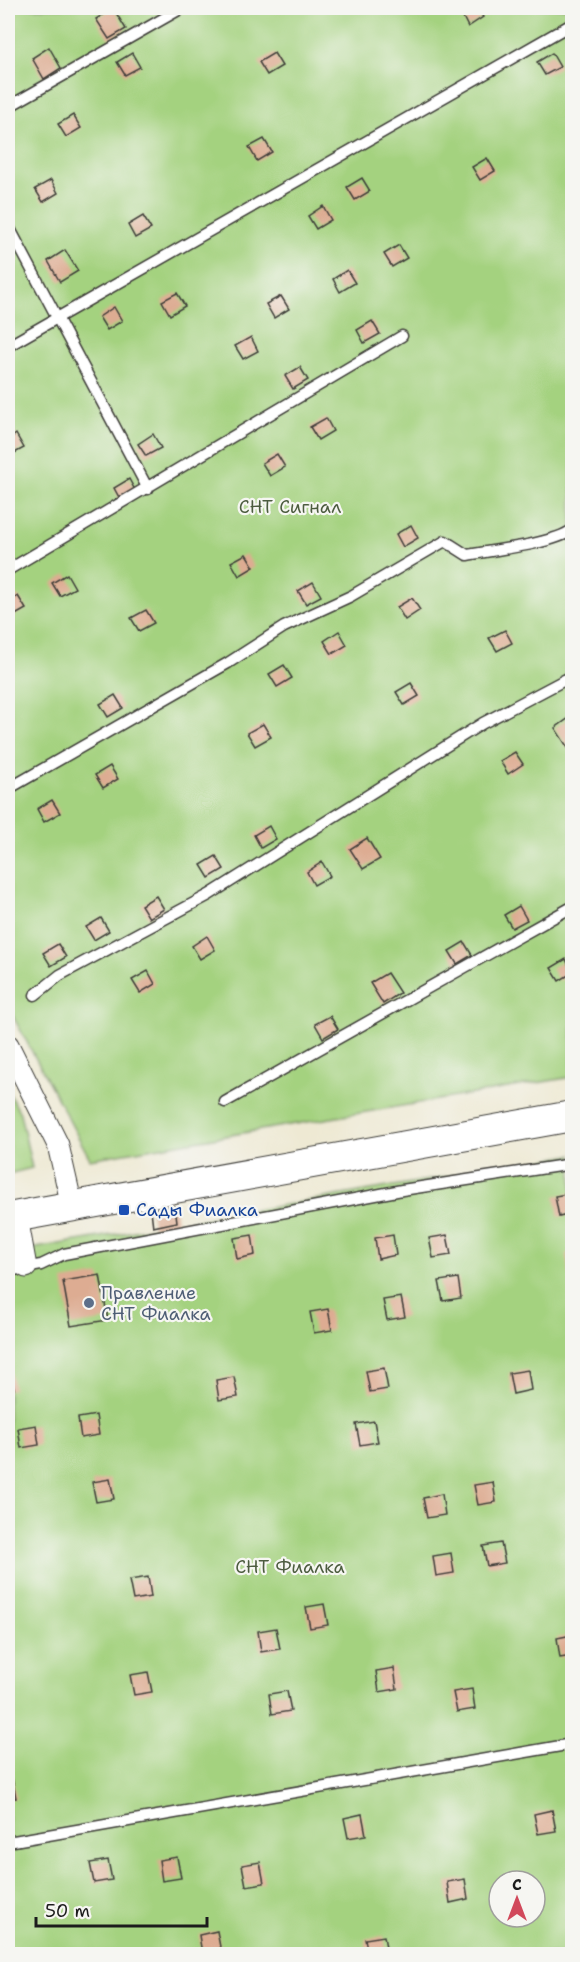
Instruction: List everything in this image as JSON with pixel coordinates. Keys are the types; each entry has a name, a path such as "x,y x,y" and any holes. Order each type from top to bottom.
{"street":[{"path":"8,1044 58,1144 72,1206"},
{"path":"17,1269 12,1217 573,1116"}],"lane":[{"path":"8,107 182,8"},
{"path":"8,346 573,24"},
{"path":"8,225 148,489"},
{"path":"8,570 148,489 402,336"},
{"path":"8,789 228,663 284,627 351,596 445,542 467,555 538,542 566,535 573,530"},
{"path":"35,995 60,975 209,895 483,723 573,676"},
{"path":"225,1102 573,907"},
{"path":"17,1269 41,1265 64,1254 402,1190 573,1164"},
{"path":"8,1842 573,1744"}],"green space":[{"name":"СНТ Сигнал","path":"8,8 572,8 572,1077 90,1159 8,1007"},
{"path":"8,1091 20,1113 32,1168 8,1174"},
{"name":"СНТ Фиалка","path":"572,1155 572,1954 8,1954 8,1253"}],"building":[{"path":"113,8 126,29 109,39 96,19"},
{"path":"470,8 477,8 483,17 468,27 461,13"},
{"path":"49,47 61,68 44,79 32,58"},
{"path":"132,53 140,67 125,75 117,62"},
{"path":"274,53 282,66 267,75 259,62"},
{"path":"552,53 560,67 545,75 537,62"},
{"path":"73,115 81,128 66,137 58,124"},
{"path":"264,139 272,152 257,161 249,147"},
{"path":"487,158 495,171 480,180 472,167"},
{"path":"362,178 370,191 355,200 347,187"},
{"path":"51,180 58,193 43,202 35,189"},
{"path":"323,206 331,220 316,229 308,216"},
{"path":"143,216 151,229 135,238 128,225"},
{"path":"399,245 407,258 392,267 384,254"},
{"path":"65,250 78,271 60,282 48,261"},
{"path":"347,270 355,283 340,292 333,279"},
{"path":"177,293 185,306 170,315 162,301"},
{"path":"281,296 289,309 274,318 266,304"},
{"path":"114,307 122,321 107,330 99,317"},
{"path":"372,321 380,334 364,343 357,330"},
{"path":"251,337 258,351 243,359 235,346"},
{"path":"300,367 308,380 293,389 285,376"},
{"path":"326,418 333,431 318,440 310,427"},
{"path":"16,434 24,448 9,456 8,440"},
{"path":"153,434 161,448 146,456 138,444"},
{"path":"277,454 285,467 270,476 262,463"},
{"path":"129,479 136,492 121,501 114,488"},
{"path":"411,525 418,538 403,547 396,534"},
{"path":"246,554 254,567 239,576 231,562"},
{"path":"67,574 75,588 60,596 52,583"},
{"path":"313,582 321,596 306,604 298,591"},
{"path":"18,596 26,609 10,618 8,602"},
{"path":"412,598 420,610 405,620 397,607"},
{"path":"146,610 154,623 139,631 131,618"},
{"path":"505,630 512,643 497,651 489,638"},
{"path":"339,631 347,645 332,654 324,641"},
{"path":"284,665 292,678 277,687 269,674"},
{"path":"411,683 419,696 404,705 396,692"},
{"path":"115,695 123,708 108,717 100,704"},
{"path":"572,716 572,745 568,748 555,728"},
{"path":"263,724 271,737 255,746 247,733"},
{"path":"515,752 523,764 508,774 500,761"},
{"path":"110,766 118,779 103,788 95,775"},
{"path":"52,800 60,813 44,822 37,809"},
{"path":"269,826 276,839 261,848 254,835"},
{"path":"367,838 380,859 363,869 350,849"},
{"path":"216,856 224,869 209,878 201,865"},
{"path":"322,862 330,876 314,885 307,872"},
{"path":"156,896 164,909 149,918 141,905"},
{"path":"519,906 527,920 512,928 504,915"},
{"path":"101,918 109,931 94,940 86,927"},
{"path":"207,936 215,950 200,959 192,946"},
{"path":"464,942 472,955 457,964 449,951"},
{"path":"58,944 66,957 51,966 43,953"},
{"path":"566,959 572,973 559,981 551,968"},
{"path":"148,971 155,984 140,993 132,980"},
{"path":"387,973 400,993 383,1004 370,983"},
{"path":"330,1016 338,1029 323,1038 315,1024"},
{"path":"572,1193 572,1214 559,1217 555,1196"},
{"path":"175,1206 177,1222 153,1227 151,1210"},
{"path":"252,1235 255,1255 237,1259 234,1238"},
{"path":"393,1235 396,1255 378,1259 375,1238"},
{"path":"447,1235 451,1255 433,1258 429,1238"},
{"path":"572,1252 572,1274 569,1274 566,1254"},
{"path":"100,1275 108,1320 71,1326 63,1281"},
{"path":"458,1278 461,1298 443,1301 439,1281"},
{"path":"401,1297 405,1317 387,1320 383,1300"},
{"path":"328,1309 332,1330 314,1333 310,1312"},
{"path":"384,1368 388,1389 370,1392 366,1371"},
{"path":"8,1369 10,1369 14,1389 8,1390"},
{"path":"528,1370 531,1390 513,1394 509,1373"},
{"path":"234,1377 238,1397 219,1400 216,1380"},
{"path":"96,1415 99,1435 81,1438 78,1418"},
{"path":"374,1421 378,1442 360,1445 356,1424"},
{"path":"36,1425 39,1445 21,1448 18,1428"},
{"path":"110,1479 114,1499 96,1502 92,1482"},
{"path":"493,1482 496,1502 478,1505 474,1485"},
{"path":"442,1494 445,1515 427,1518 423,1498"},
{"path":"501,1543 505,1563 487,1566 483,1546"},
{"path":"451,1553 454,1573 436,1576 433,1556"},
{"path":"148,1577 151,1597 133,1600 129,1580"},
{"path":"324,1604 328,1625 310,1628 306,1607"},
{"path":"276,1628 280,1649 261,1652 258,1631"},
{"path":"572,1635 572,1656 560,1658 557,1638"},
{"path":"394,1668 397,1689 379,1692 376,1671"},
{"path":"148,1672 152,1692 134,1695 130,1675"},
{"path":"472,1689 475,1709 457,1712 453,1692"},
{"path":"287,1691 291,1711 272,1714 269,1694"},
{"path":"12,1777 16,1798 8,1799 8,1778"},
{"path":"552,1810 556,1831 538,1834 534,1814"},
{"path":"362,1814 366,1835 348,1838 344,1818"},
{"path":"177,1857 181,1878 162,1881 159,1860"},
{"path":"108,1860 112,1880 94,1883 90,1863"},
{"path":"260,1862 264,1883 246,1886 242,1865"},
{"path":"465,1879 468,1899 450,1903 447,1882"},
{"path":"217,1931 221,1952 202,1954 199,1935"},
{"path":"384,1936 387,1954 368,1954 365,1939"}],"place":[{"name":"Сады Фиалка","path":"124,1210"},
{"name":"Правление СНТ Фиалка","path":"89,1303"}]}
